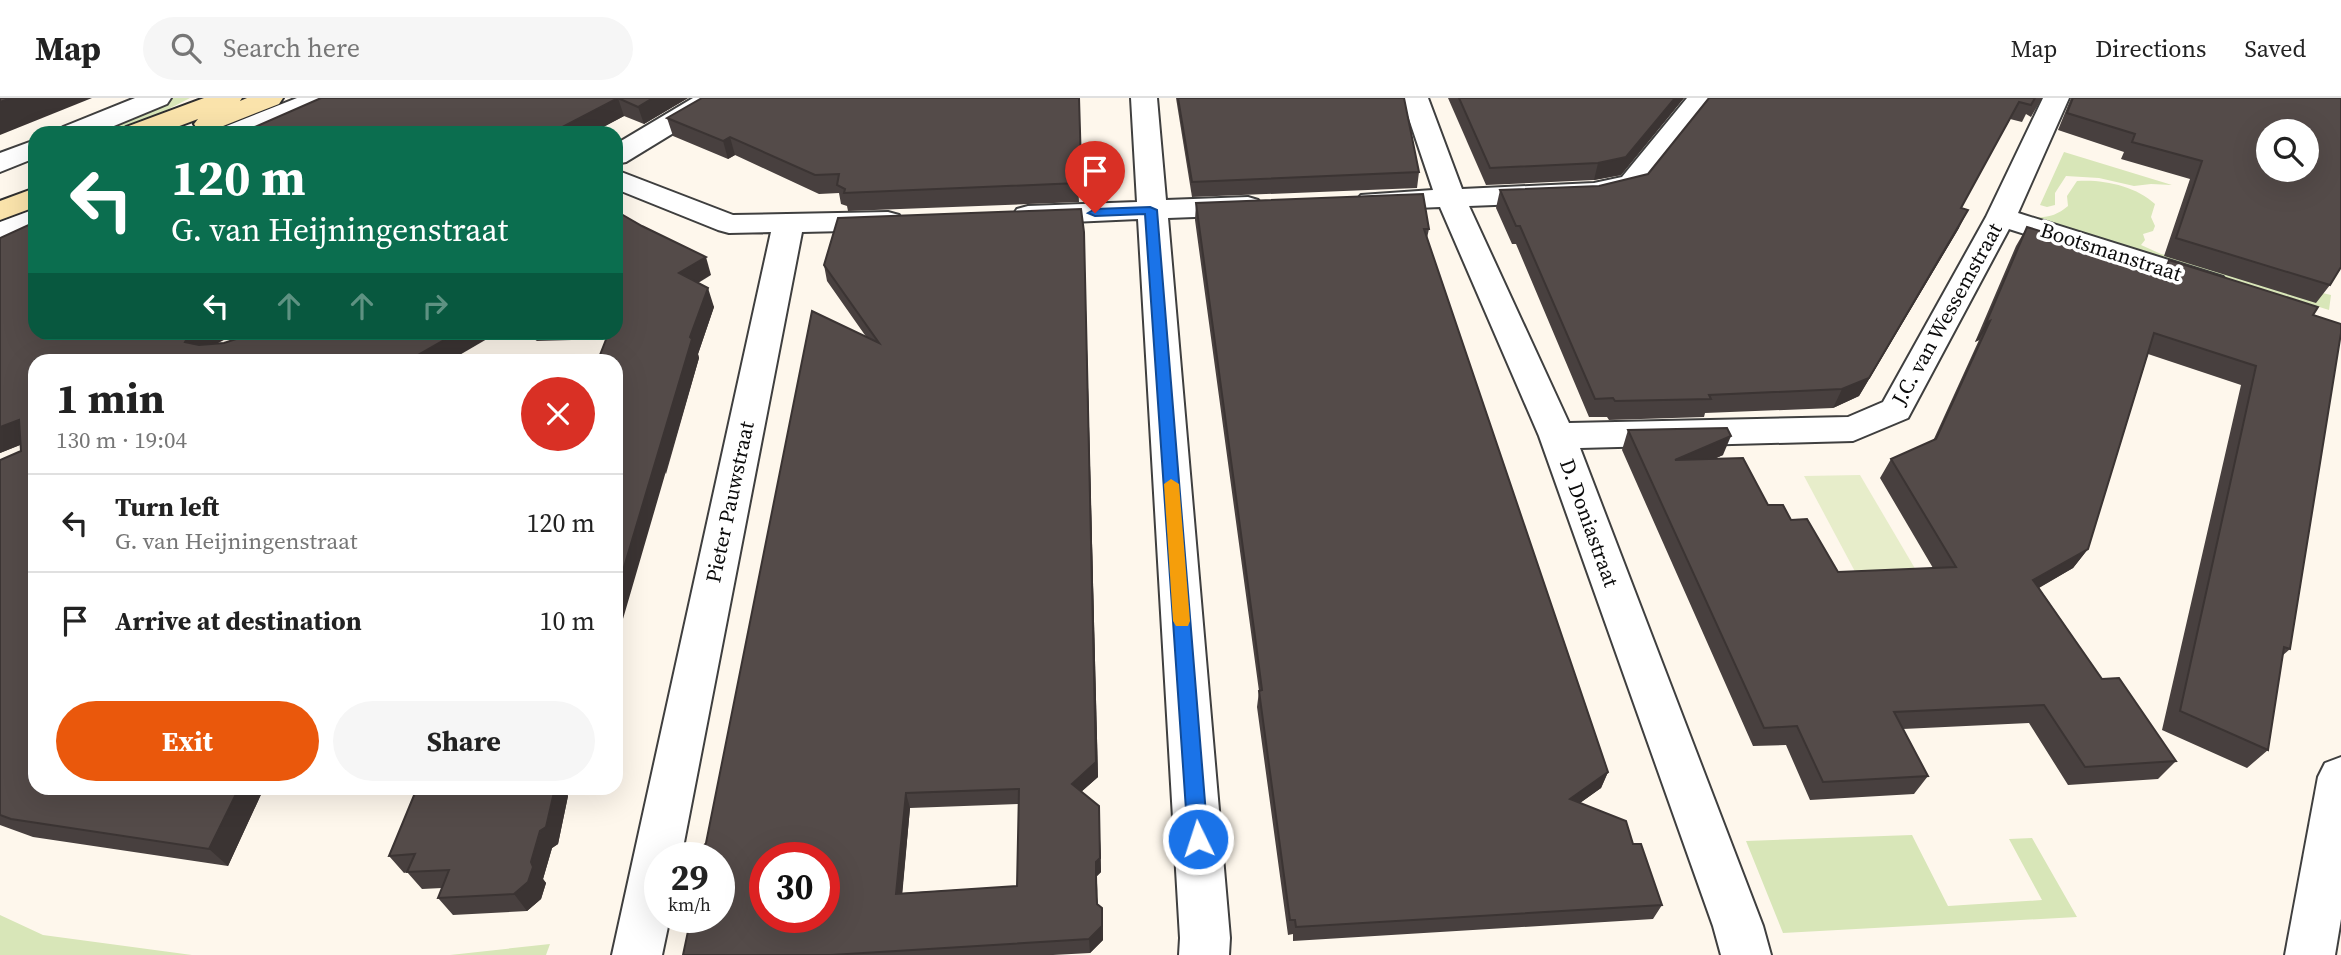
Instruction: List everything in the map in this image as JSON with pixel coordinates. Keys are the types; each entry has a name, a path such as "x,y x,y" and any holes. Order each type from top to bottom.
{"main road":[{"path":"155,126 229,98"},
{"path":"204,126 270,98"},
{"path":"0,184 28,174"},
{"path":"0,211 28,200"}],"street":[{"path":"90,126 158,98"},
{"path":"251,126 321,98"},
{"path":"623,152 712,98"},
{"path":"1144,98 1150,210 1205,938 1204,955"},
{"name":"D. Doniastraat","path":"1415,98 1450,197 1557,436 1738,926 1736,954"},
{"path":"1339,202 1594,192 1632,183 1702,98"},
{"name":"J.C. van Wessemstraat","path":"1557,436 1853,429 1896,410 2001,217 2056,98"},
{"path":"0,163 28,151"},
{"path":"623,182 729,224 788,225 913,220"},
{"path":"997,217 1271,205"},
{"name":"Bootsmanstraat","path":"2001,217 2236,292"},
{"path":"0,233 28,221"},
{"name":"Pieter Pauwstraat","path":"637,955 788,225"},
{"path":"2310,955 2341,777"}],"green space":[{"path":"173,98 190,98 130,126 107,126"},
{"path":"2064,152 2172,185 2134,186 2099,178 2066,176 2055,193 2055,205 2040,205"},
{"path":"2077,181 2119,185 2155,204 2151,217 2155,226 2153,231 2143,234 2145,240 2141,245 2161,254 2331,295 2329,310 2028,216 2049,216 2063,210 2068,206 2067,196"},
{"path":"1860,475 1920,577 1859,579 1804,476"},
{"path":"1912,835 1948,906 2042,900 2009,839 2032,838 2077,917 1783,933 1746,841"},
{"path":"0,915 43,935 192,955 0,955"},
{"path":"550,944 546,955 450,955"}],"building":[{"path":"321,98 618,98 564,126 257,126"},
{"path":"618,98 653,98 638,107"},
{"path":"702,98 1079,98 1081,164 1075,164 1078,183 844,193 845,189 837,185 839,174 815,175 730,137 723,141 667,118"},
{"path":"1178,98 1404,98 1419,172 1192,182"},
{"path":"1459,98 1675,98 1626,157 1598,163 1490,168"},
{"path":"1709,98 2035,98 2031,105 2019,102 1961,208 1968,210 1869,378 1842,389 1709,395 1711,399 1595,399 1520,226 1516,226 1500,190 1599,186 1648,174"},
{"path":"2073,98 2341,98 2341,267 2330,285 2176,238 2202,161 2132,142 2135,134 2067,113"},
{"path":"1423,194 1429,229 1424,229 1608,772 1570,799 1626,821 1633,844 1641,844 1662,905 1296,927 1295,920 1290,920 1259,691 1262,690 1256,644 1196,203"},
{"path":"1081,209 1084,232 1096,762 1072,784 1099,806 1100,858 1096,862 1096,883 1097,904 1102,908 1102,926 1089,939 831,955 683,955 688,933 735,933 735,842 706,842 812,311 879,343 824,265 838,218","holes":["1019,789 1017,886 896,894 906,793"]},
{"path":"623,215 706,257 679,273 708,288 690,337 692,339 623,571 623,354 600,354 606,340 623,340"},
{"path":"28,225 28,340 186,340 185,342 199,345 233,340 444,340 420,354 28,354 28,795 236,795 209,849 11,819 0,815 0,460 21,451 19,420 0,427 0,238"},
{"path":"2027,227 2166,270 2169,260 2318,307 2313,315 2341,324 2290,649 2284,647 2268,750 2180,711 2256,366 2154,333 2088,549 2033,580 2102,679 2119,678 2176,761 2085,767 2044,705 1894,712 1928,776 1823,782 1797,726 1764,728 1628,430 1727,428 1731,436 1675,460 1743,458 1768,505 1783,505 1791,520 1807,519 1838,572 1956,567 1891,459 1936,439 1990,321 1986,323"},
{"path":"414,795 553,795 546,827 540,831 528,882 514,894 438,898 449,870 407,872 415,854 389,856"}],"slow traffic":[{"path":"1171,484 1182,621"}],"route":[{"path":"1095,213 1150,210 1198,839"}]}
